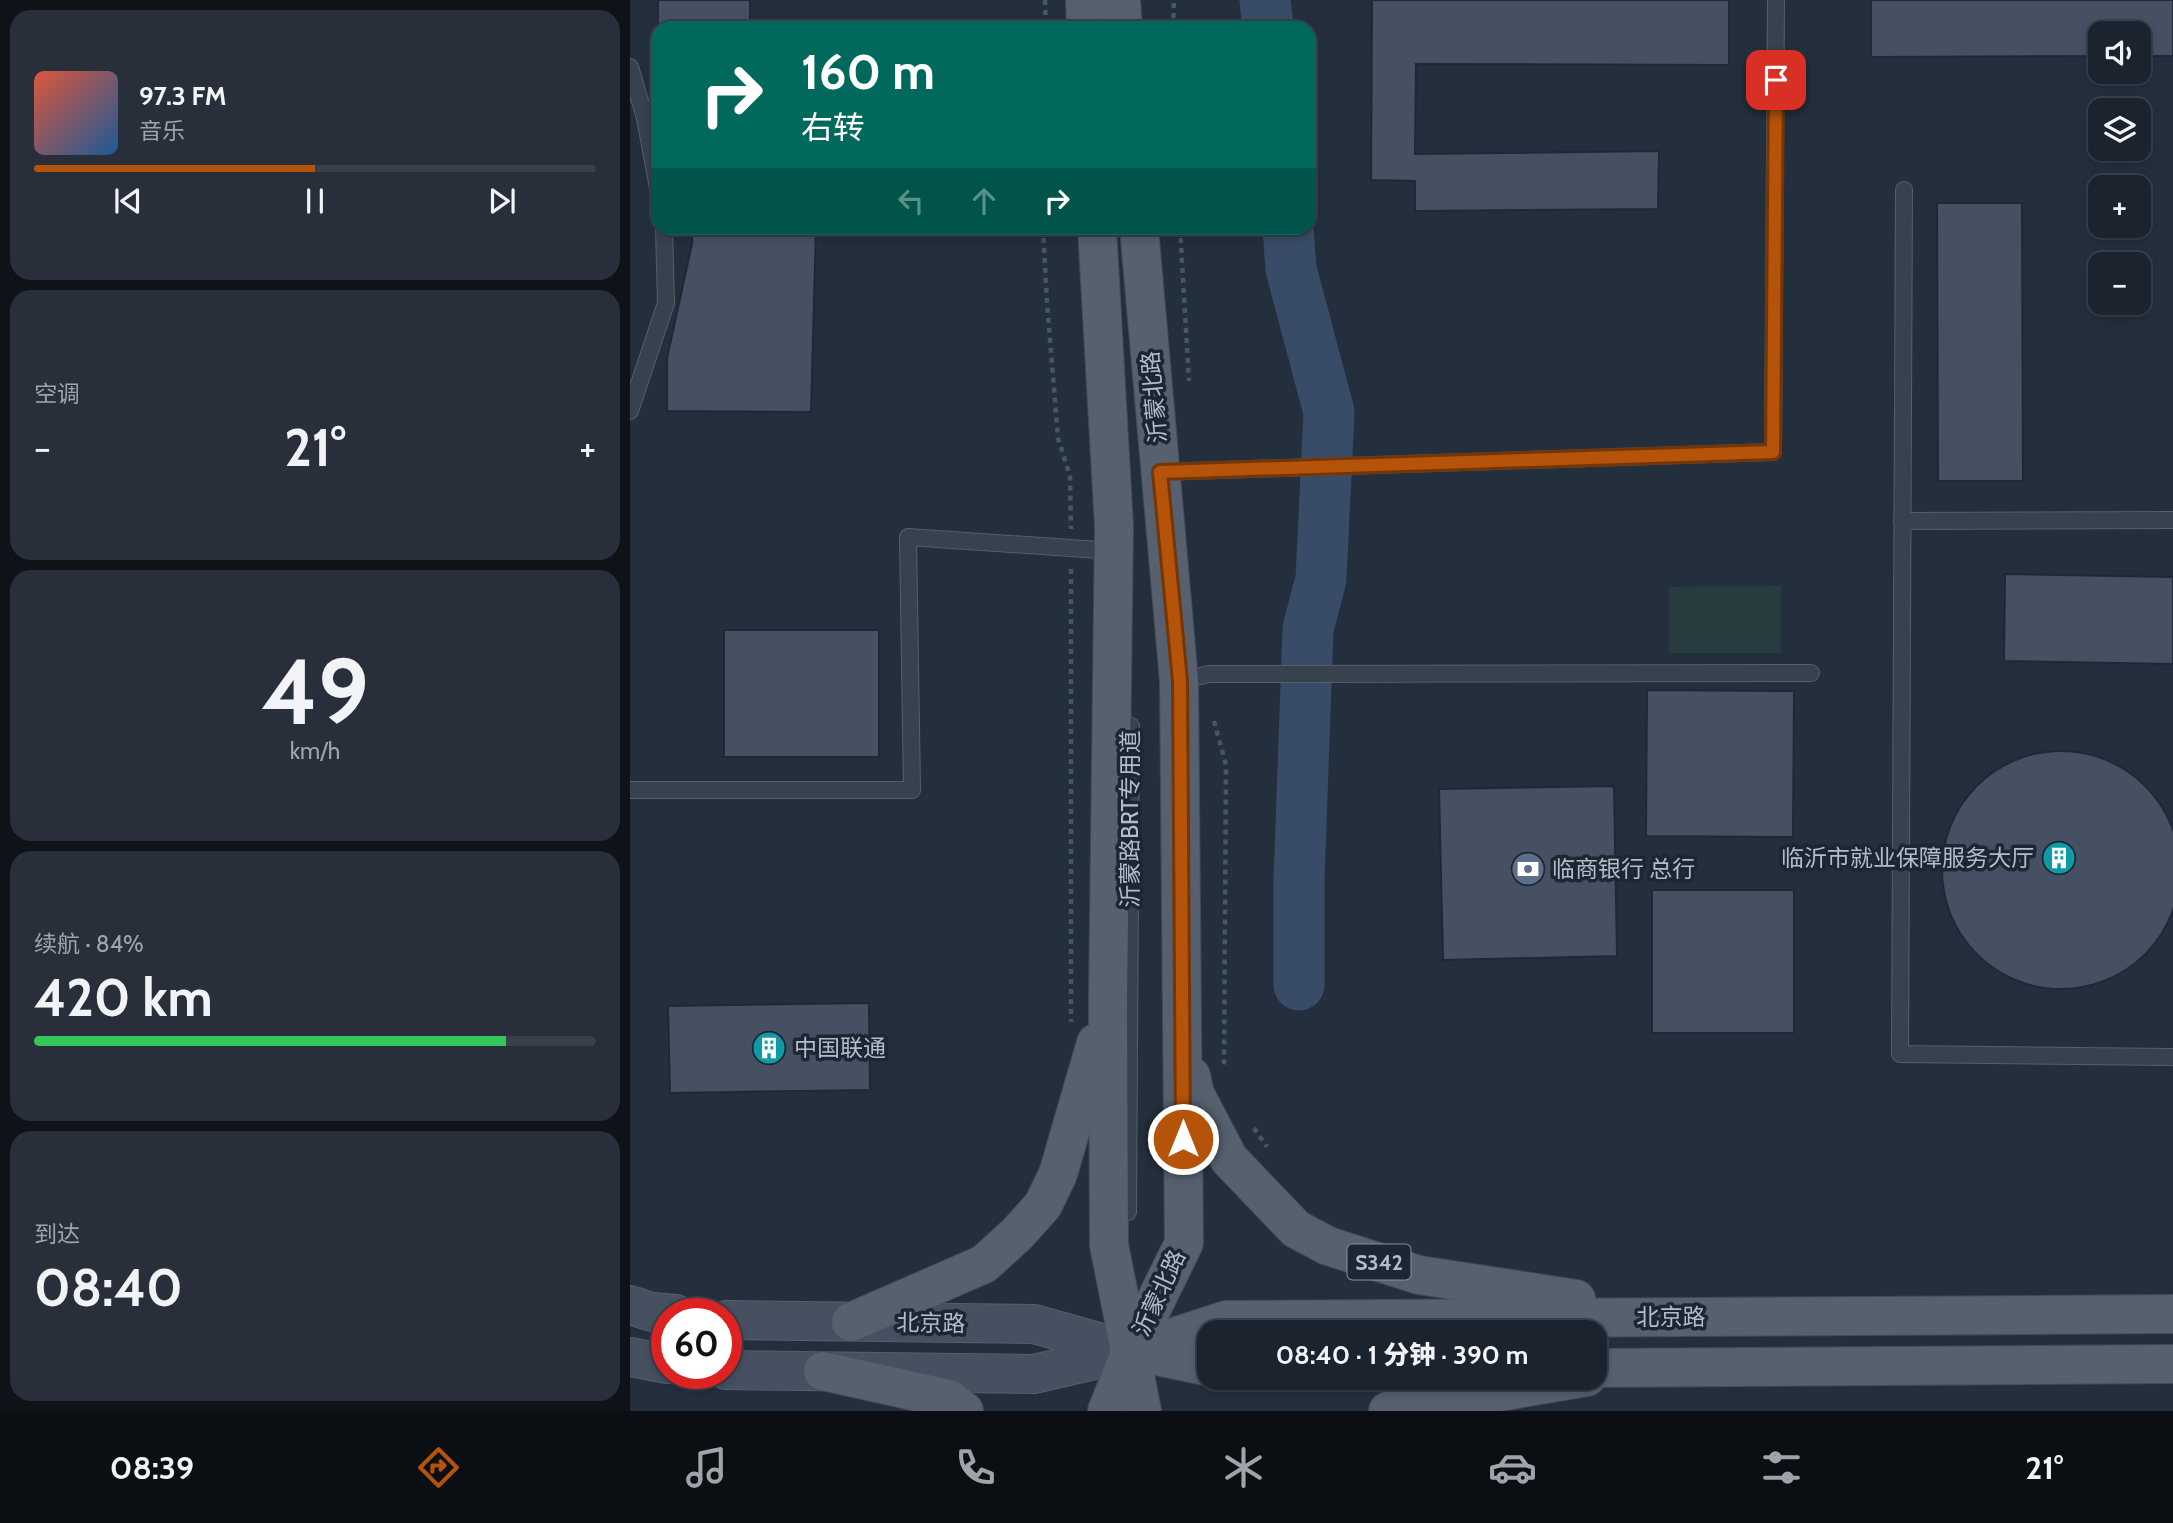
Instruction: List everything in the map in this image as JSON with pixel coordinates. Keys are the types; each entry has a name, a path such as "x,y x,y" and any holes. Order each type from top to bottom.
{"main road":[{"path":"1085,0 1086,21"},
{"path":"1121,0 1122,21"},
{"name":"沂蒙北路","path":"1097,235 1114,551 1108,1001 1109,1245 1142,1411"},
{"name":"沂蒙北路","path":"1107,1411 1131,1351 1184,1243 1180,681 1140,235"},
{"path":"851,1322 984,1264 1044,1205 1058,1174 1108,1001"},
{"name":"S342","path":"1183,1036 1195,1094 1229,1159 1296,1229 1328,1246 1419,1275 1692,1317"},
{"path":"630,1305 651,1311"},
{"name":"北京路","path":"742,1370 1034,1374 1131,1351 1227,1320 2173,1314"},
{"name":"北京路","path":"742,1320 1034,1324 1131,1351 1197,1365"},
{"path":"630,1357 651,1360"},
{"path":"1607,1368 2173,1364"},
{"path":"1607,1374 1646,1367"},
{"path":"823,1371 949,1399 964,1411"},
{"path":"1388,1411 1511,1390"}],"lane":[{"path":"1160,472 1773,452 1776,0"},
{"path":"630,67 651,150"},
{"path":"1904,190 1900,1054 2173,1056"},
{"path":"630,411 666,303 664,235"},
{"path":"1902,521 2173,520"},
{"path":"630,790 912,790 908,537 1114,551"},
{"path":"1180,681 1209,674 1811,673"},
{"name":"沂蒙路BRT专用道","path":"1128,1230 1131,706"},
{"path":"1128,1258 1131,1351 1129,1411"}],"path":[{"path":"1045,0 1046,21"},
{"path":"1172,21 1174,0"},
{"path":"1043,235 1058,438 1070,476 1071,1032"}],"green space":[{"path":"1781,586 1781,653 1669,653 1669,587"}],"building":[{"path":"658,0 750,0 750,21 658,21"},
{"path":"1372,0 1729,0 1729,65 1416,64 1415,154 1659,151 1658,209 1415,211 1415,181 1371,180"},
{"path":"1871,0 2173,0 2173,56 2151,56 2151,21 2088,21 2088,56 1871,57"},
{"path":"1937,203 2022,203 2023,481 1938,481"},
{"path":"692,235 816,235 811,412 667,411 667,358"},
{"path":"2005,574 2173,577 2173,664 2004,661"},
{"path":"724,630 879,630 879,757 724,757"},
{"path":"1647,690 1794,691 1793,837 1646,836"},
{"name":"临沂市就业保障服务大厅","path":"2061,751 2106,760 2127,771 2145,786 2160,804 2174,836 2174,904 2171,915 2160,936 2145,954 2127,969 2106,980 2061,989 2016,980 1995,969 1977,954 1962,936 1951,915 1942,870 1951,825 1962,804 1977,786 1995,771 2016,760"},
{"path":"1614,786 1617,956 1443,960 1439,789"},
{"path":"1652,890 1794,890 1794,1033 1652,1033"},
{"name":"中国联通","path":"869,1003 870,1090 670,1093 668,1006"}],"waterway":[{"path":"1265,0 1267,21"},
{"path":"1289,235 1291,269 1329,412 1321,579 1308,629 1299,880 1299,985"}],"place":[{"name":"临沂市就业保障服务大厅","path":"2059,858"},
{"name":"临商银行 总行","path":"1528,869"},
{"name":"中国联通","path":"769,1048"}],"route":[{"path":"1183,1139 1180,681 1160,472 1773,452 1776,80"}]}
